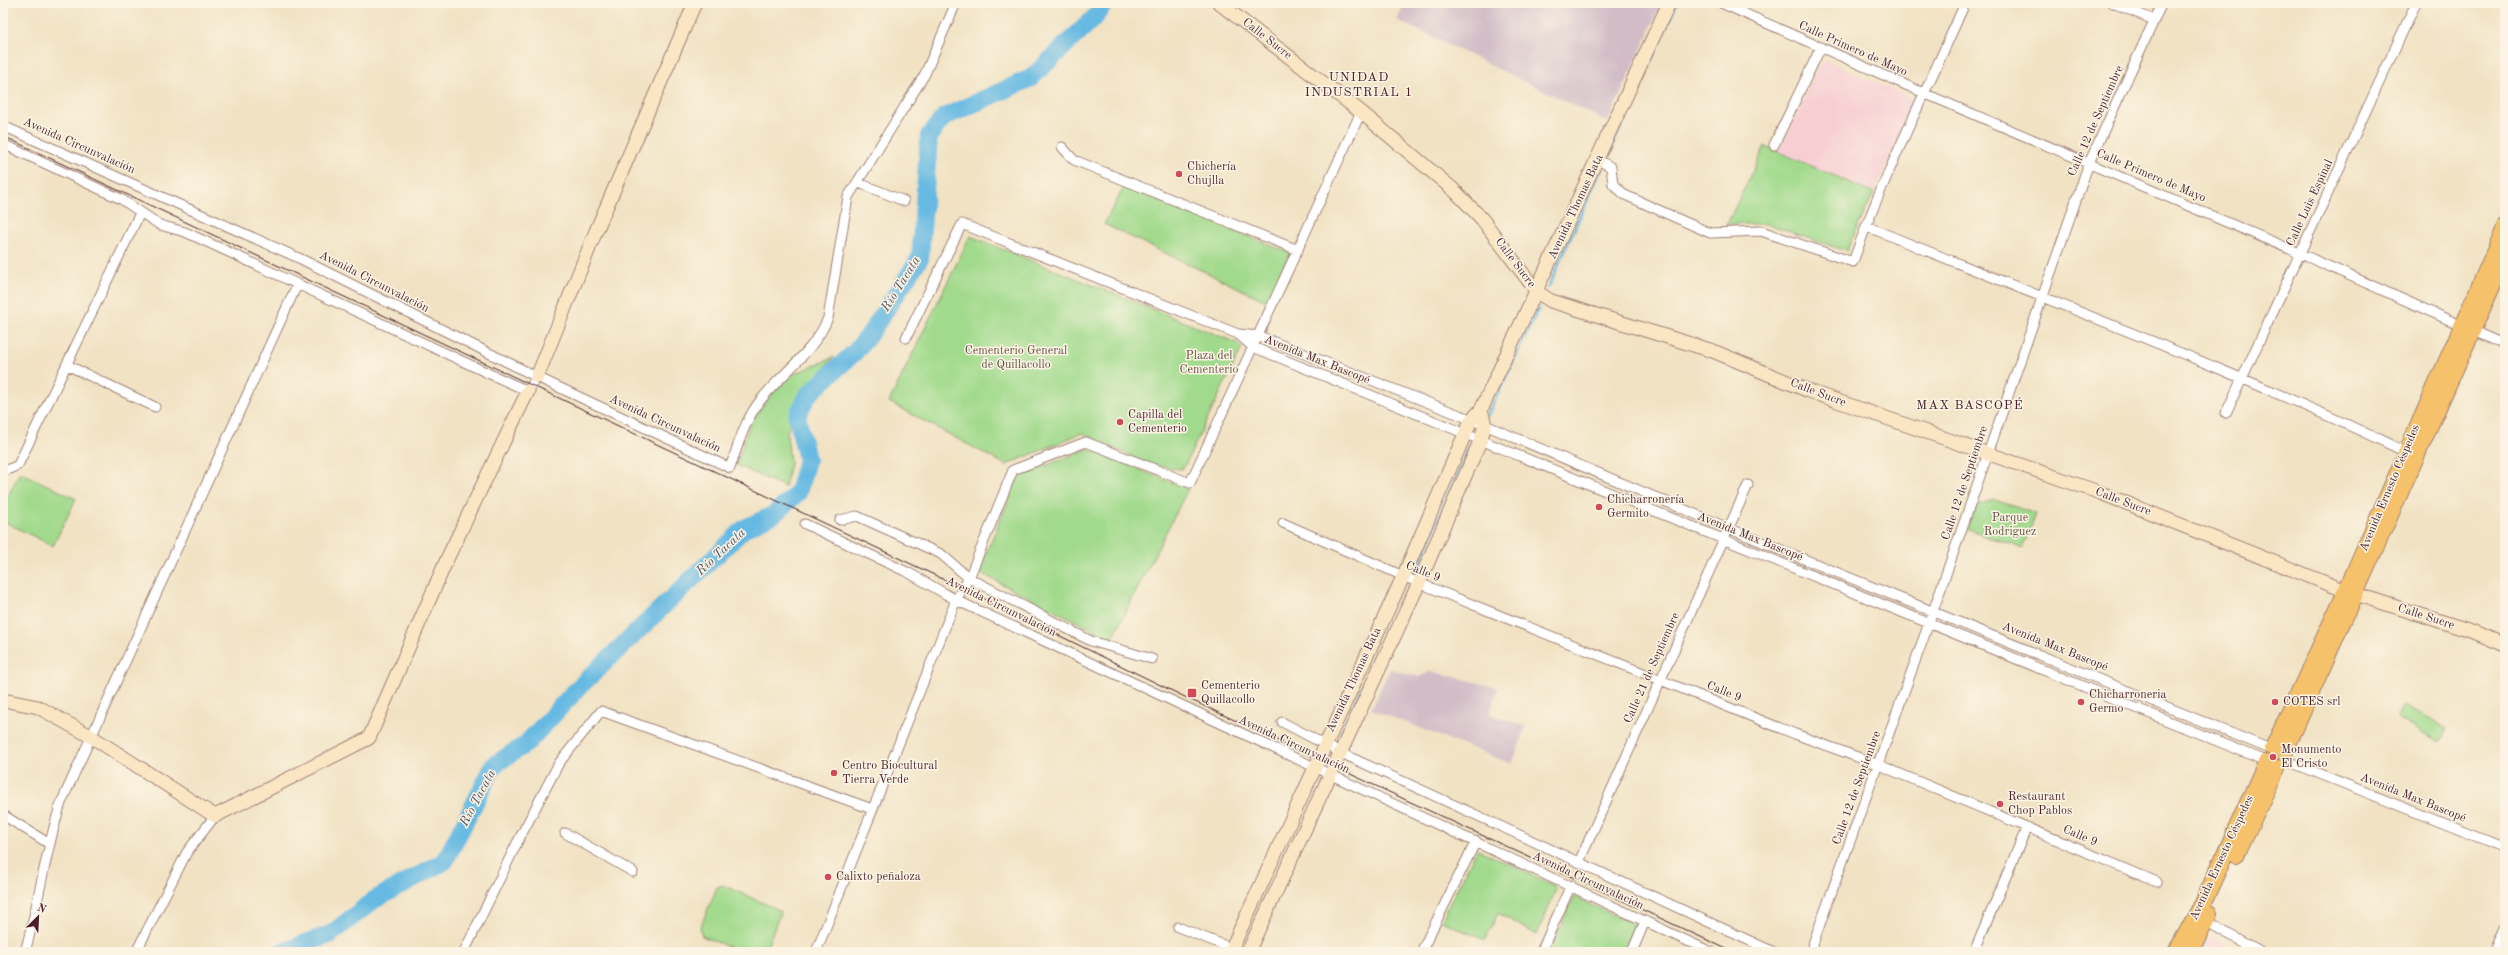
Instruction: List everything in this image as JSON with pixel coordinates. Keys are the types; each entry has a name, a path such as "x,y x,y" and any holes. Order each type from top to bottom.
{"highway":[{"name":"Avenida Ernesto Céspedes","path":"2190,952 2200,918 2351,592 2467,327 2505,228"},
{"name":"Avenida Ernesto Céspedes","path":"2467,327 2505,257"},
{"name":"Avenida Ernesto Céspedes","path":"2176,952 2200,918"}],"main road":[{"path":"537,377 596,231 695,3"},
{"name":"Calle Sucre","path":"1219,3 1361,112 1455,192 1482,219 1537,292 1551,301 1713,351 1809,391 2101,493 2351,592 2474,632 2505,645"},
{"name":"Avenida Thomas Bata","path":"1234,951 1313,768 1403,577 1471,420 1481,410 1598,160 1669,3"},
{"path":"3,700 38,707 92,737 216,816 369,738 448,557 528,391"},
{"path":"1481,410 1485,425"},
{"name":"Avenida Thomas Bata","path":"1248,952 1418,583 1481,439 1485,425"}],"street":[{"path":"904,201 859,183 925,74 956,3"},
{"name":"Calle Primero de Mayo","path":"1721,3 1926,94 2300,253 2505,345"},
{"path":"1598,160 1611,167 1613,184 1625,195 1710,233 1761,231 1853,262 1866,226 1926,94 1964,3"},
{"path":"2113,3 2154,20"},
{"name":"Calle 12 de Septiembre","path":"1810,952 1934,611 2089,163 2162,3"},
{"name":"Calle Luis Espinal","path":"2226,413 2416,3"},
{"path":"1774,145 1821,47"},
{"path":"816,952 956,600 969,578 1013,470 1086,442 1190,484 1361,112"},
{"name":"Avenida Circunvalación","path":"3,126 302,259 537,377 730,468 745,424 763,397 820,336 828,318 848,197 859,183"},
{"path":"3,144 121,199 140,214 160,225 185,232 528,391 537,377"},
{"path":"1062,147 1074,160 1298,250"},
{"path":"3,472 18,464 140,214"},
{"path":"906,338 962,224 1238,334"},
{"path":"1866,226 2042,299 2242,377 2411,454"},
{"path":"25,952 36,914 48,843 61,803 297,285"},
{"name":"Avenida Max Bascopé","path":"1238,334 1259,336 1485,425 1728,528 1934,611 2274,757"},
{"name":"Avenida Max Bascopé","path":"1238,334 1253,347 1929,623 2488,840 2505,848"},
{"path":"67,365 155,406"},
{"name":"Calle 21 de Septiembre","path":"1579,862 1748,484"},
{"name":"Avenida Circunvalación","path":"840,520 857,516 941,554 969,578 1091,641 1152,659"},
{"name":"Calle 9","path":"1283,523 1403,577 1661,679 1795,734 1879,765 2157,882"},
{"name":"Avenida Circunvalación","path":"805,524 909,573 956,600 1313,768 1571,885 1711,952"},
{"path":"464,952 517,843 559,763 601,711 872,809"},
{"name":"Avenida Circunvalación","path":"1282,722 1341,753 1774,952"},
{"path":"3,815 48,843"},
{"path":"136,952 187,852 216,816"},
{"path":"1974,952 2027,827"},
{"path":"565,833 633,872"},
{"path":"2488,840 2505,840"},
{"path":"1421,952 1476,841"},
{"path":"1541,952 1571,885"},
{"path":"2200,918 2260,952"},
{"path":"1632,952 1645,921"},
{"path":"1178,927 1234,951"},
{"path":"2494,952 2505,927"}],"shaded area":[{"path":"1405,3 1662,3 1608,122 1397,20"},
{"path":"1827,61 1909,97 1913,106 1874,193 1779,152 1820,64"},
{"path":"1390,669 1419,677 1431,671 1499,688 1489,714 1526,727 1512,764 1371,709"},
{"path":"2212,938 2239,952 2201,952 2206,941"}],"green space":[{"path":"1765,146 1874,193 1846,251 1767,224 1727,224"},
{"path":"1124,187 1290,253 1268,302 1104,224"},
{"name":"Cementerio General de Quillacollo","path":"970,236 1237,343 1242,348 1183,469 1170,468 1144,461 1082,433 1006,465 889,402"},
{"path":"834,357 796,401 787,434 790,463 785,487 736,465 751,421 773,393 794,374"},
{"path":"1088,449 1188,489 1112,639 978,572 1019,476"},
{"path":"20,472 76,499 53,546 3,521 3,506"},
{"name":"Parque Rodriguez","path":"1992,499 2036,514 2023,549 1966,528 1977,506"},
{"path":"2404,705 2447,729 2440,742 2397,719"},
{"path":"1477,849 1553,885 1556,889 1537,935 1498,913 1485,940 1441,921"},
{"path":"723,885 781,911 765,952 741,952 702,936 700,928 717,887"},
{"path":"1574,897 1635,925 1623,952 1549,952"}],"waterway":[{"name":"Río Tacata","path":"282,952 331,934 374,900 445,861 494,765 526,744 580,686 745,528 773,515 798,493 807,460 797,416 808,395 855,352 869,335 920,258 929,136 944,117 1031,78 1095,17 1105,3"},
{"path":"1607,157 1677,3"},
{"path":"1548,288 1601,169"},
{"path":"1487,416 1538,309"},
{"path":"1415,574 1469,448"},
{"path":"1341,733 1408,589"}],"tram line":[{"path":"3,136 962,588 1189,699 1733,952"}],"place":[{"name":"Chichería Chujlla","path":"1179,174"},
{"name":"Capilla del Cementerio","path":"1120,422"},
{"name":"Chicharronería Germito","path":"1599,507"},
{"name":"Cementerio Quillacollo","path":"1192,693"},
{"name":"Chicharroneria Germo","path":"2081,702"},
{"name":"COTES srl","path":"2275,702"},
{"name":"Monumento El Cristo","path":"2273,757"},
{"name":"Centro Biocultural Tierra Verde","path":"834,773"},
{"name":"Restaurant Chop Pablos","path":"2000,804"},
{"name":"Calixto peñaloza","path":"828,877"}],"district":[{"name":"UNIDAD INDUSTRIAL 1","path":"1359,84"},
{"name":"MAX BASCOPÉ","path":"1970,405"}],"park label":[{"name":"Plaza del Cementerio","path":"1209,363"}]}
